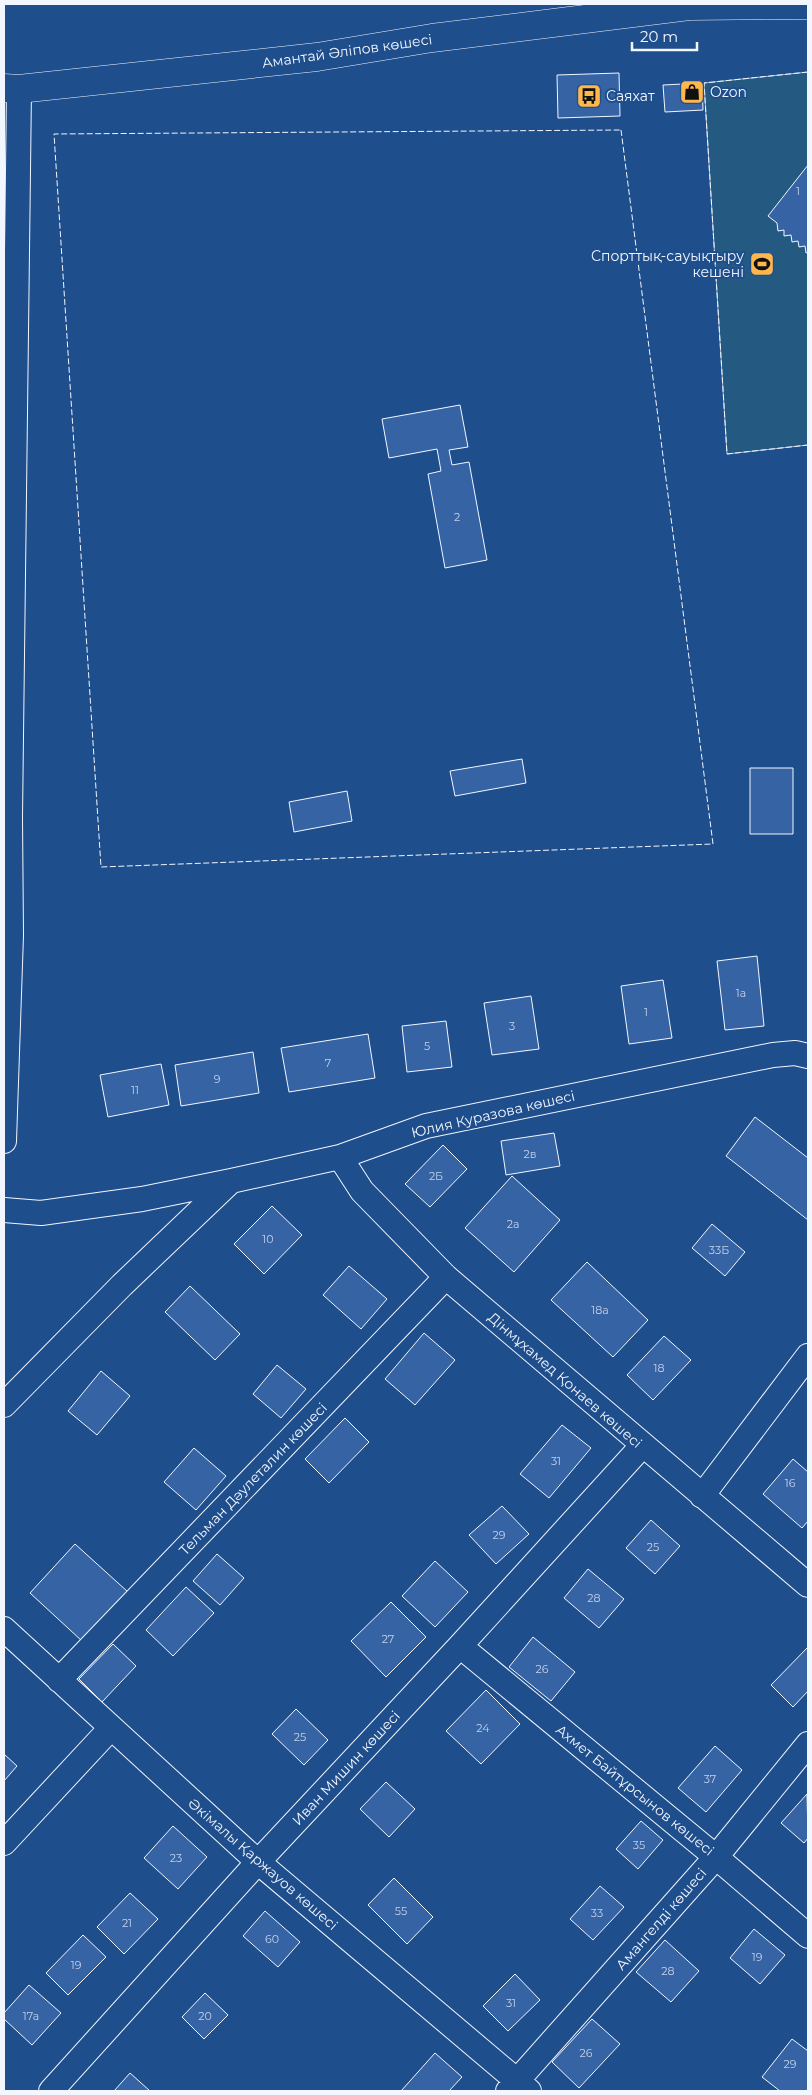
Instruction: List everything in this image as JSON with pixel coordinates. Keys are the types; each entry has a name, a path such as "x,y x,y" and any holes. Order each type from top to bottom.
{"main road":[{"name":"Амантай Әліпов көшесі","path":"11,88 317,58 432,38 693,5 808,5"}],"street":[{"path":"4,1141 9,635 11,88"},
{"name":"Юлия Куразова көшесі","path":"4,1210 40,1213 142,1199 340,1157 426,1126 773,1054 795,1053 808,1056"},
{"name":"Дінмұхамед Қонаев көшесі","path":"340,1157 362,1190 446,1277 642,1446 808,1585"},
{"path":"4,1405 122,1285 231,1181"},
{"name":"Тельман Дәулеталин көшесі","path":"59,1680 446,1277"},
{"path":"702,1496 808,1356"},
{"name":"Иван Мишин көшесі","path":"51,2091 258,1862 460,1646 642,1446"},
{"name":"Әкімалы Қаржауов көшесі","path":"4,1629 258,1862 518,2088"},
{"name":"Ахмет Байтұрсынов көшесі","path":"460,1646 716,1857 808,1936"},
{"path":"4,1844 111,1728"},
{"name":"Амангелді көшесі","path":"518,2088 716,1857 808,1744"}],"shaded area":[{"name":"Спорттық-сауықтыру кешені","path":"808,72 808,445 727,454 704,83"}],"building":[{"name":"Саяхат","path":"619,73 620,116 558,118 557,75"},
{"path":"702,83 703,110 665,112 663,85"},
{"path":"808,165 808,252 806,253 805,246 799,247 798,241 792,242 791,235 784,236 784,230 778,231 777,223 768,216"},
{"path":"460,405 468,447 449,450 452,465 469,462 487,560 445,568 428,474 441,471 437,449 389,458 382,419"},
{"path":"522,759 526,783 455,796 450,771"},
{"path":"750,768 793,768 793,834 750,834"},
{"path":"347,791 352,821 294,832 289,802"},
{"path":"757,956 764,1026 725,1030 717,961"},
{"path":"663,980 672,1038 629,1044 621,986"},
{"path":"531,996 539,1049 492,1055 484,1003"},
{"path":"446,1021 452,1067 407,1072 402,1026"},
{"path":"368,1034 375,1078 289,1092 281,1048"},
{"path":"253,1052 259,1093 181,1106 175,1065"},
{"path":"161,1064 169,1105 108,1117 100,1075"},
{"path":"755,1117 808,1158 808,1220 726,1156"},
{"path":"554,1133 560,1166 506,1175 501,1141"},
{"path":"443,1145 467,1169 430,1207 405,1184"},
{"path":"512,1176 560,1220 514,1272 465,1228"},
{"path":"272,1206 302,1235 264,1274 234,1244"},
{"path":"712,1224 745,1252 725,1276 692,1248"},
{"path":"587,1262 648,1320 613,1357 551,1300"},
{"path":"349,1266 387,1299 361,1329 323,1295"},
{"path":"190,1286 240,1334 215,1360 165,1312"},
{"path":"424,1333 455,1360 415,1405 385,1379"},
{"path":"664,1336 691,1360 653,1400 627,1375"},
{"path":"277,1365 306,1389 281,1418 253,1394"},
{"path":"101,1371 130,1396 97,1435 68,1411"},
{"path":"345,1418 369,1442 329,1483 305,1459"},
{"path":"562,1425 591,1448 549,1498 520,1474"},
{"path":"194,1448 226,1476 196,1510 164,1482"},
{"path":"793,1459 808,1472 808,1521 802,1528 763,1494"},
{"path":"502,1506 529,1534 496,1564 469,1535"},
{"path":"651,1520 680,1546 655,1574 626,1548"},
{"path":"75,1544 128,1592 82,1641 30,1593"},
{"path":"217,1554 244,1578 220,1605 193,1581"},
{"path":"435,1561 468,1592 435,1627 402,1596"},
{"path":"588,1569 624,1599 599,1628 564,1598"},
{"path":"186,1587 214,1613 173,1656 146,1630"},
{"path":"391,1602 426,1637 386,1677 351,1641"},
{"path":"533,1637 575,1672 551,1701 509,1667"},
{"path":"113,1644 136,1666 102,1702 79,1679"},
{"path":"808,1647 808,1691 793,1707 771,1685"},
{"path":"486,1690 520,1724 481,1764 446,1731"},
{"path":"296,1709 328,1740 304,1765 272,1734"},
{"path":"715,1746 742,1770 706,1812 678,1788"},
{"path":"4,1754 17,1766 4,1781"},
{"path":"386,1782 415,1809 389,1837 360,1809"},
{"path":"807,1794 808,1838 804,1843 781,1823"},
{"path":"641,1821 663,1840 638,1869 616,1849"},
{"path":"173,1826 207,1857 178,1889 144,1858"},
{"path":"394,1878 433,1917 407,1944 368,1905"},
{"path":"600,1886 624,1907 593,1940 570,1919"},
{"path":"130,1893 158,1919 124,1954 97,1927"},
{"path":"265,1911 300,1942 278,1967 243,1936"},
{"path":"754,1929 785,1955 760,1984 730,1958"},
{"path":"83,1935 106,1957 68,1995 46,1973"},
{"path":"665,1940 699,1971 671,2002 636,1972"},
{"path":"515,1974 540,2000 508,2031 483,2006"},
{"path":"29,1985 61,2013 32,2045 4,2019 4,2013"},
{"path":"205,1993 228,2015 204,2039 182,2017"},
{"path":"592,2019 620,2044 579,2088 552,2062"},
{"path":"792,2039 808,2051 808,2091 780,2091 762,2077"},
{"path":"435,2053 462,2077 449,2091 401,2091"},
{"path":"130,2073 150,2091 114,2091"}],"fence":[{"path":"808,72 704,83 727,454 808,445"},
{"path":"621,130 713,844 101,867 54,134 621,130"}],"place":[{"name":"Ozon","path":"692,92"},
{"name":"Саяхат","path":"589,96"},
{"name":"Спорттық-сауықтыру кешені","path":"762,264"}]}
